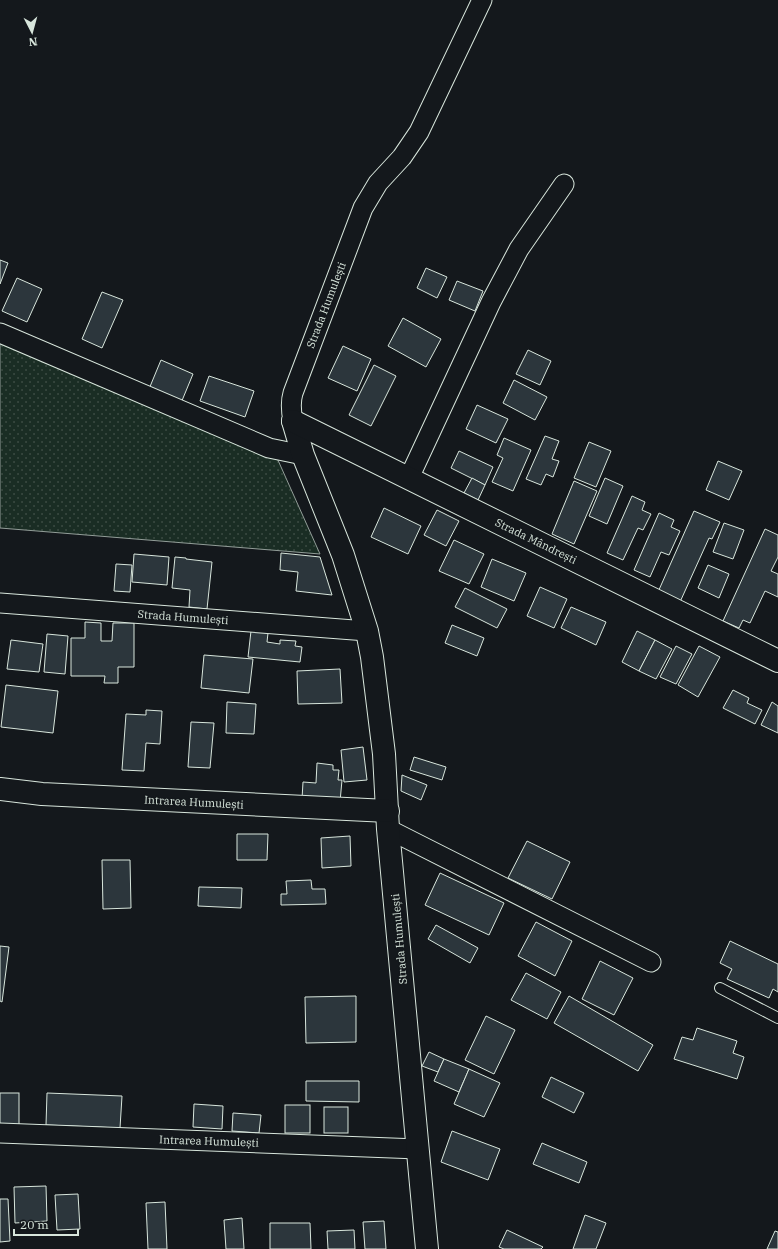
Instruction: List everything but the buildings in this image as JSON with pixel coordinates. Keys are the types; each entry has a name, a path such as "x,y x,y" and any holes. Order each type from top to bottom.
{"street":[{"name":"Strada Humulești","path":"427,1249 388,820 384,754 376,679 367,631 343,555 303,455 290,409 290,402 364,208 378,183 402,157 419,132 482,0"},
{"path":"410,478 491,302 520,249 564,184"},
{"path":"0,333 270,448 303,455"},
{"name":"Strada Mândrești","path":"293,421 778,661"},
{"name":"Strada Humulești","path":"0,603 367,631"},
{"name":"Intrarea Humulești","path":"0,789 42,794 388,820"},
{"path":"388,820 651,962"},
{"name":"Intrarea Humulești","path":"0,1133 418,1149"}],"lane":[{"path":"720,988 778,1018"}],"green space":[{"path":"0,338 277,458 320,554 0,528"}]}
